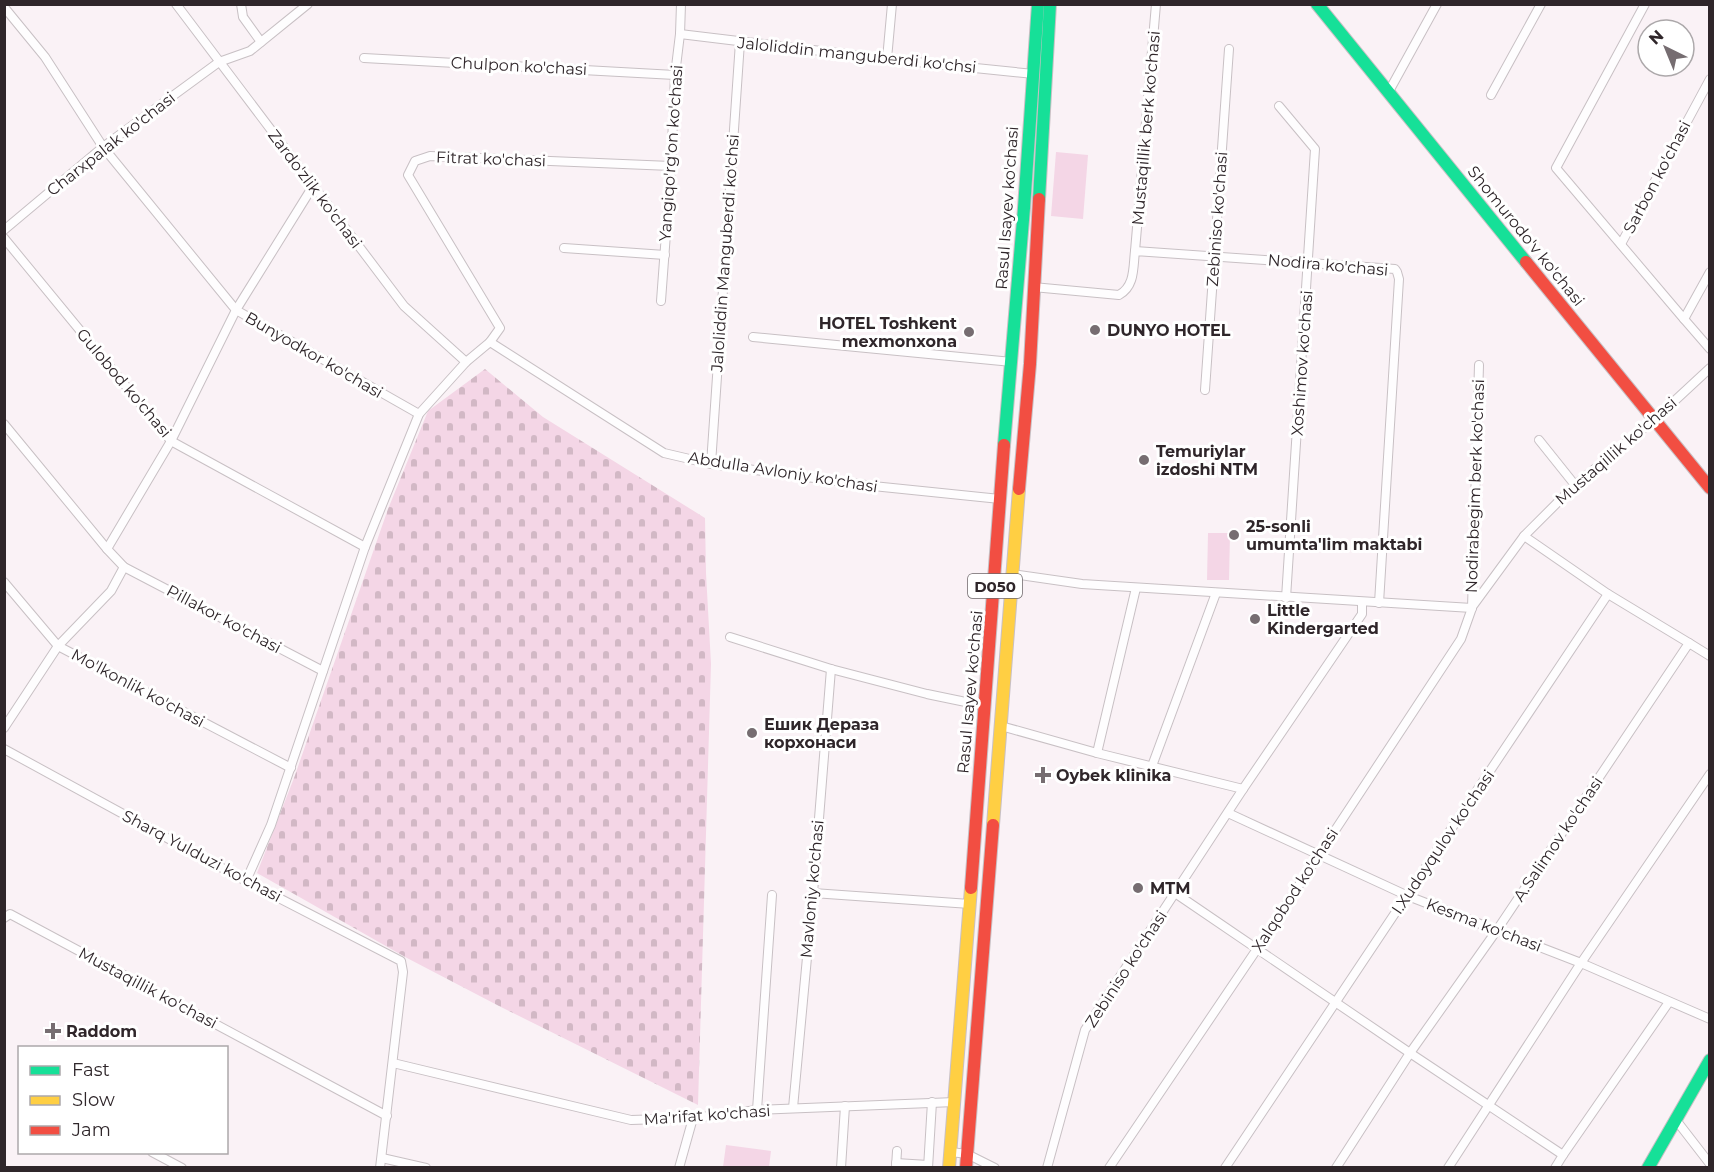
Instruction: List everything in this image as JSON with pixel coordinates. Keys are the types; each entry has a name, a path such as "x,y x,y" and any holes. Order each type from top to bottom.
{"main road":[{"name":"Rasul Isayev ko'chasi","path":"949,1167 1038,4"},
{"name":"Rasul Isayev ko'chasi","path":"966,1167 1030,364 1050,4"},
{"name":"Shomurodo'v ko'chasi","path":"1324,8 1388,93 1710,488"},
{"path":"1012,362 1030,364"},
{"path":"1648,1167 1710,1060"}],"street":[{"name":"Zardo'zlik ko'chasi","path":"176,4 404,306 466,362"},
{"path":"241,4 243,17 261,42"},
{"name":"Charxpalak ko'chasi","path":"4,230 103,147 219,62 250,51 308,4"},
{"name":"Yangiqo'rg'on ko'chasi","path":"661,301 681,4"},
{"path":"887,59 892,4"},
{"name":"Mustaqillik berk ko'chasi","path":"1135,251 1156,4"},
{"path":"1388,93 1437,4"},
{"path":"1491,95 1541,4"},
{"name":"Sarbon ko'chasi","path":"1645,4 1556,168 1684,319"},
{"name":"Bunyodkor ko'chasi","path":"4,7 45,57 103,147 236,310 418,414"},
{"name":"Jaloliddin manguberdi ko'chsi","path":"680,34 1034,74"},
{"name":"Jaloliddin Manguberdi ko'chsi","path":"711,464 740,42"},
{"name":"Zebiniso ko'chasi","path":"1205,390 1229,49"},
{"name":"Chulpon ko'chasi","path":"364,58 675,75"},
{"name":"Sarbon ko'chasi","path":"1621,244 1710,79"},
{"name":"Xoshimov ko'chasi","path":"1279,106 1315,149 1286,598"},
{"name":"Fitrat ko'chasi","path":"490,342 500,328 408,176 415,161 430,156 671,166"},
{"path":"4,424 107,549 171,441 236,310 313,186"},
{"name":"Gulobod ko'chasi","path":"4,238 171,441 365,547"},
{"path":"564,248 665,255"},
{"path":"1033,287 1119,295 1131,284 1135,251"},
{"name":"Nodira ko'chasi","path":"1135,251 1395,269 1398,274 1398,291 1379,603"},
{"path":"1710,272 1684,319 1710,349"},
{"path":"753,337 1012,362"},
{"path":"246,881 272,825 365,547 418,414 466,362 490,342"},
{"name":"Abdulla Avloniy ko'chasi","path":"490,342 664,453 711,464 873,486 1000,498"},
{"name":"Nodirabegim berk ko'chasi","path":"1472,608 1479,365"},
{"name":"Mustaqillik ko'chasi","path":"1472,608 1524,536 1575,485 1655,419 1710,368"},
{"path":"1539,440 1575,485"},
{"path":"1524,536 1608,594 1710,656"},
{"name":"Pillakor ko'chasi","path":"107,549 124,567 323,671"},
{"path":"4,728 58,646 111,591 124,567"},
{"path":"1012,574 1082,584 1136,588 1472,608"},
{"name":"Mo'lkonlik ko'chasi","path":"4,582 58,646 291,768"},
{"path":"1097,753 1136,588"},
{"path":"1152,766 1216,593"},
{"name":"I.Xudoyqulov ko'chasi","path":"1225,1167 1608,594"},
{"name":"Zebiniso ko'chasi","path":"1047,1167 1085,1030 1243,789 1362,614 1362,602"},
{"name":"Xalqobod ko'chasi","path":"1109,1167 1257,949 1461,639 1472,608"},
{"path":"730,638 906,689 986,706"},
{"name":"A.Salimov ko'chasi","path":"1336,1167 1410,1053 1497,930 1689,643"},
{"name":"Mavloniy ko'chasi","path":"793,1108 831,669"},
{"path":"1001,726 1097,753 1243,789"},
{"name":"Sharq Yulduzi ko'chasi","path":"4,749 246,881 401,961 403,972 393,1063"},
{"path":"1448,1167 1581,963 1710,774"},
{"name":"Kesma ko'chasi","path":"1228,813 1408,896 1581,963 1710,1019"},
{"path":"813,893 970,904"},
{"path":"1175,893 1563,1155"},
{"path":"757,1110 772,895"},
{"name":"Mustaqillik ko'chasi","path":"4,918 10,914 387,1116"},
{"path":"1555,1167 1669,1002"},
{"path":"381,1167 393,1063"},
{"name":"Ma'rifat ko'chasi","path":"393,1063 631,1120 693,1118 793,1108 955,1102"},
{"path":"897,1151 896,1165 928,1166 932,1102"},
{"path":"840,1167 845,1106"},
{"path":"679,1167 693,1118"},
{"path":"1676,1120 1710,1164"},
{"path":"951,1152 967,1154 995,1167"},
{"path":"156,1154 182,1167"},
{"path":"382,1158 426,1167"}],"green space":[{"path":"1056,152 1088,155 1083,219 1051,216"},
{"path":"485,369 543,417 705,518 711,664 698,1105 407,958 257,873 294,778 388,509 428,411"},
{"path":"1208,533 1230,533 1229,580 1207,580"},
{"path":"726,1145 771,1151 769,1167 723,1167"}],"traffic: fast":[{"path":"1004,445 1038,4"},
{"path":"1039,199 1050,4"},
{"path":"1317,4 1526,262"},
{"path":"1648,1168 1710,1060"}],"traffic: slow":[{"path":"993,825 1019,489"},
{"path":"949,1168 971,888"}],"traffic: jam":[{"path":"1019,489 1030,364 1039,199"},
{"path":"1526,262 1710,488"},
{"path":"971,888 1004,445"},
{"path":"966,1168 993,825"}],"place":[{"name":"DUNYO HOTEL","path":"1095,330"},
{"name":"HOTEL Toshkent mexmonxona","path":"969,332"},
{"name":"Temuriylar izdoshi NTM","path":"1144,460"},
{"name":"25-sonli umumta'lim maktabi","path":"1234,535"},
{"name":"Little Kindergarted","path":"1255,619"},
{"name":"Ешик Дераза корхонаси","path":"752,733"},
{"name":"Oybek klinika","path":"1043,775"},
{"name":"MTM","path":"1138,888"},
{"name":"Raddom","path":"53,1031"}]}
